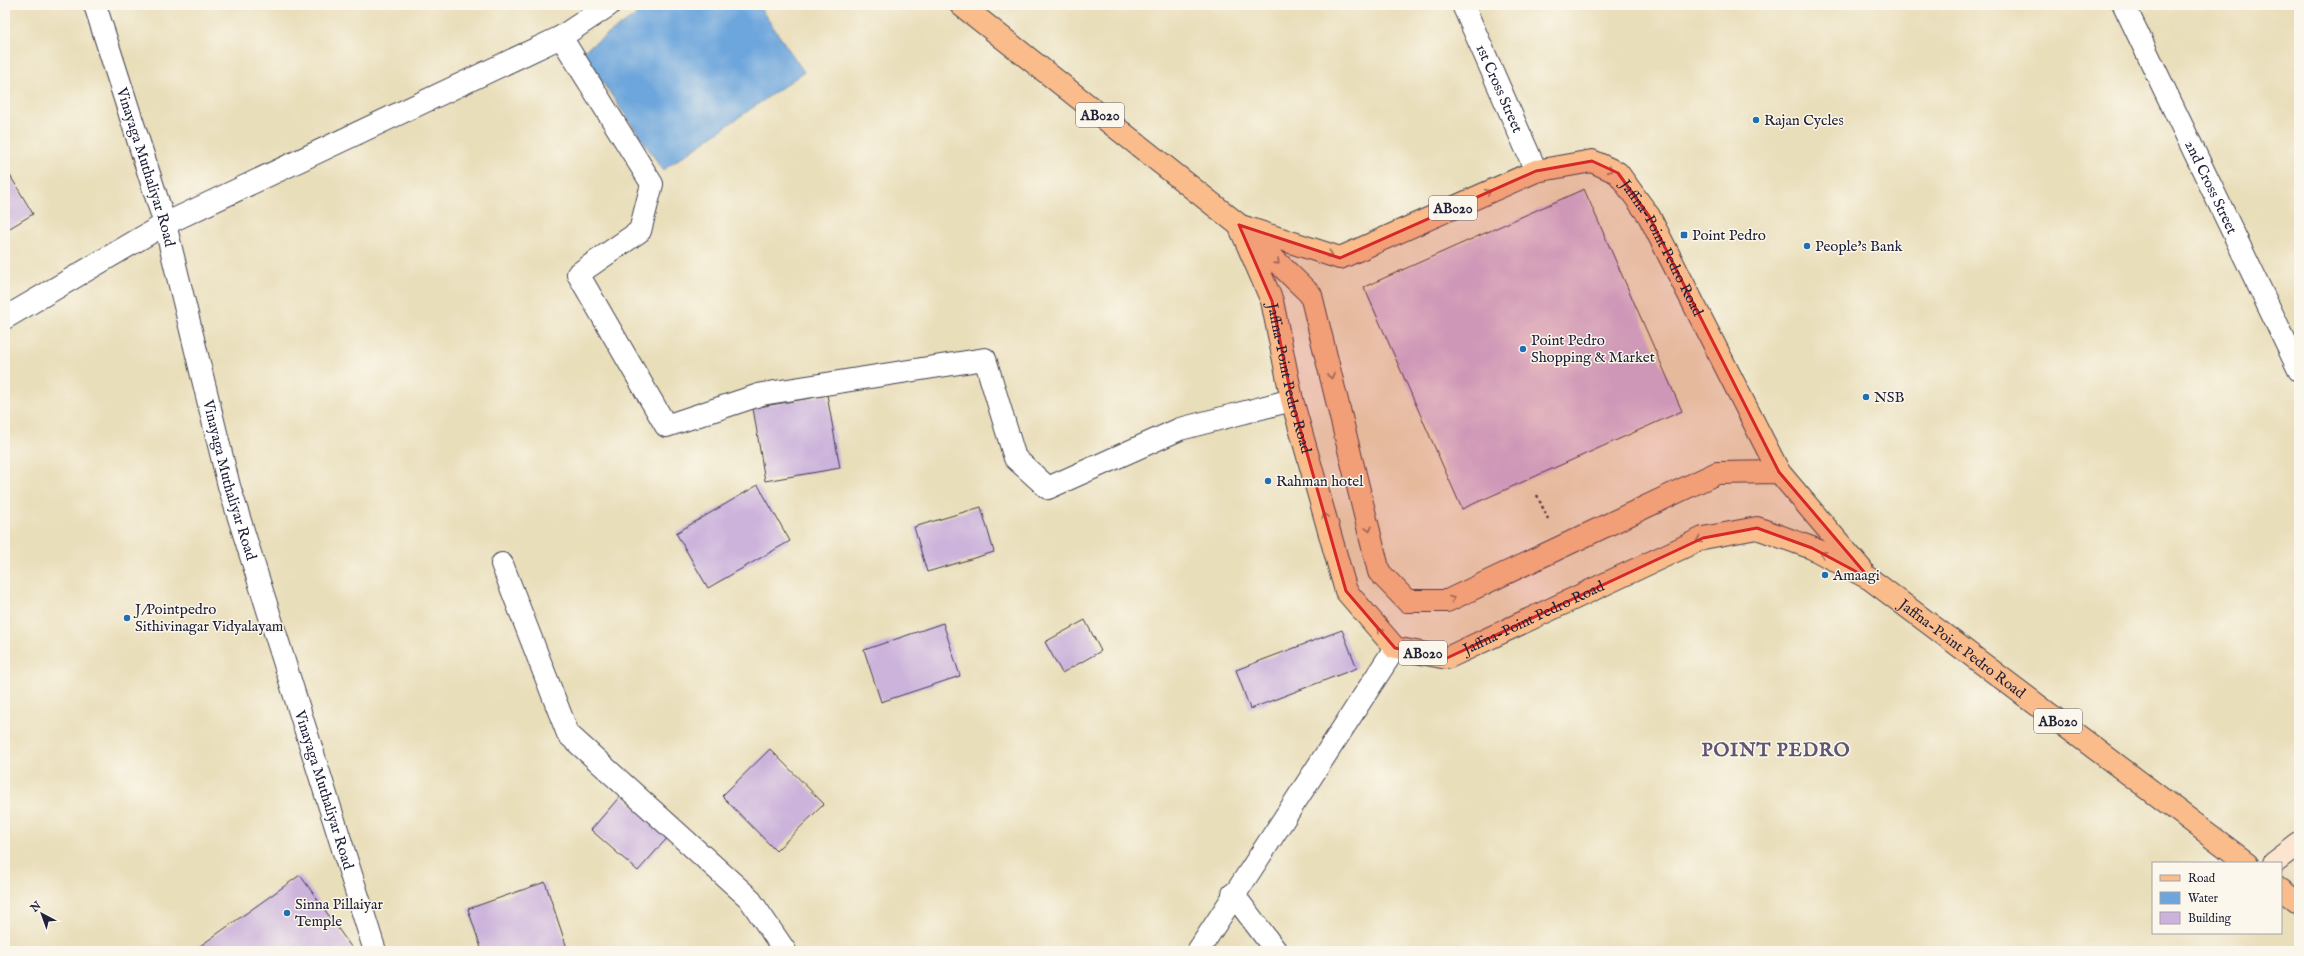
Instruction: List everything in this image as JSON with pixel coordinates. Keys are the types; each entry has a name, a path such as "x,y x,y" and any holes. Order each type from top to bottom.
{"main road":[{"name":"Jaffna-Point Pedro Road","path":"961,5 1239,225 1311,295 1379,572 1407,601 1447,601 1717,473 1779,472"},
{"name":"Jaffna-Point Pedro Road","path":"1239,225 1340,258 1536,171 1592,161 1618,173 1649,216 1779,472 1870,579"},
{"name":"Jaffna-Point Pedro Road","path":"1239,225 1272,301 1292,400 1346,591 1395,648 1447,658 1702,538 1757,528 1812,548 1870,579 2246,862"},
{"path":"2282,890 2299,903"}],"street":[{"name":"Vinayaga Muthaliyar Road","path":"95,5 165,224 229,486 376,951"},
{"path":"5,318 165,224 560,37 609,5"},
{"name":"1st Cross Street","path":"1462,5 1536,171"},
{"name":"2nd Cross Street","path":"2124,5 2299,370"},
{"path":"560,37 652,184 640,231 578,274 666,426 762,394 985,359 1015,458 1048,488 1180,429 1292,400"},
{"path":"502,564 568,734 749,898 785,951"},
{"path":"1198,951 1233,894 1395,648"},
{"path":"2275,862 2299,844"},
{"path":"1233,894 1276,951"}],"highlighted area":[{"path":"1592,161 1618,173 1649,216 1779,472 1870,579 1812,548 1757,528 1703,538 1447,658 1395,648 1346,591 1292,400 1272,301 1239,225 1340,258 1536,171"}],"water":[{"path":"651,5 758,5 804,72 663,170 582,52"}],"building":[{"path":"5,167 33,214 5,231"},
{"name":"Point Pedro Shopping & Market","path":"1584,189 1682,411 1462,509 1364,287"},
{"path":"827,395 840,468 765,481 753,408"},
{"path":"758,485 790,541 708,588 676,533"},
{"path":"981,507 994,552 927,572 914,527"},
{"path":"1085,620 1101,651 1062,673 1045,642"},
{"path":"943,623 960,676 881,702 864,650"},
{"path":"1342,630 1357,668 1250,709 1236,670"},
{"path":"770,749 824,804 776,851 722,796"},
{"path":"621,795 669,836 638,871 591,830"},
{"name":"Sinna Pillaiyar Temple","path":"300,875 354,951 193,951"},
{"path":"545,882 568,951 482,951 468,909"}],"place":[{"name":"Rajan Cycles","path":"1756,120"},
{"name":"Point Pedro","path":"1684,235"},
{"name":"People's Bank","path":"1807,246"},
{"name":"Point Pedro Shopping & Market","path":"1523,349"},
{"name":"NSB","path":"1866,397"},
{"name":"Rahman hotel","path":"1268,481"},
{"name":"Amaagi","path":"1825,575"},
{"name":"J/Pointpedro Sithivinagar Vidyalayam","path":"127,618"},
{"name":"Sinna Pillaiyar Temple","path":"287,913"}],"district":[{"name":"POINT PEDRO","path":"1776,749"}]}
